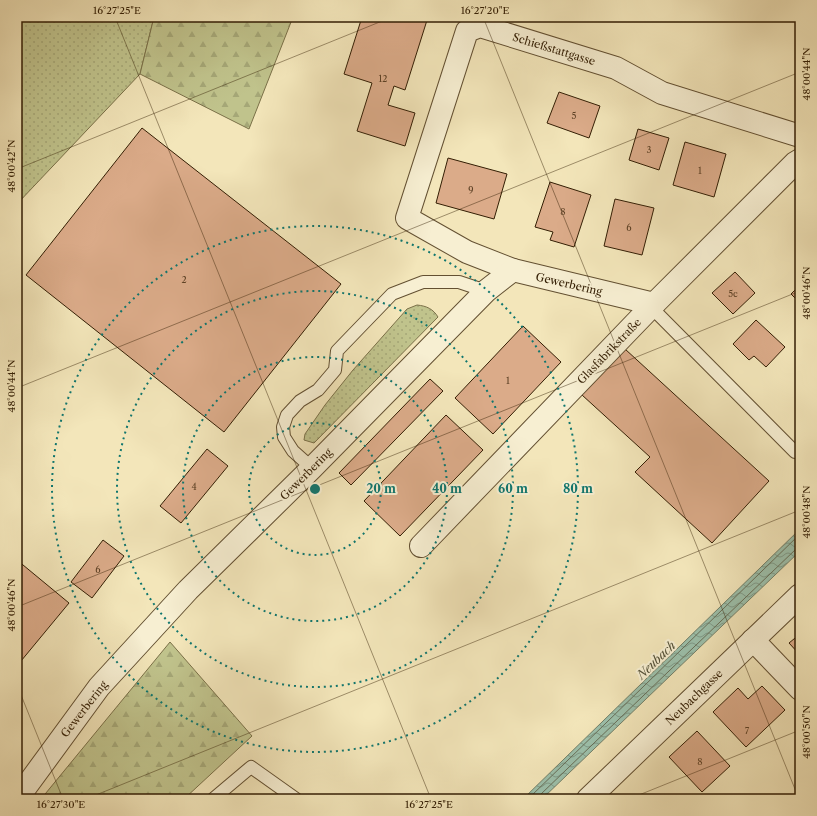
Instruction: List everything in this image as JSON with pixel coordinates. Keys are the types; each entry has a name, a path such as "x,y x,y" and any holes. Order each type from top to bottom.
{"street":[{"name":"Schießstattgasse","path":"513,270 467,252 407,218 467,31 480,26 608,65 662,92 800,136"},
{"name":"Glasfabrikstraße","path":"421,546 652,305 795,163 800,160"},
{"name":"Gewerbering","path":"20,786 100,687 188,590 312,468 486,291 513,270 652,305"},
{"name":"Neubachgasse","path":"588,799 800,595"},
{"path":"753,640 800,689"}],"lane":[{"path":"312,468 293,451 284,437 283,427 287,416 300,401 318,390 335,370 337,351 392,294 423,282 459,282 486,291"},
{"path":"652,305 794,452"},
{"path":"213,799 251,767 296,799"}],"green space":[{"path":"17,17 111,17 117,19 154,17 140,74 17,204"},
{"path":"154,17 293,17 249,129 140,74"},
{"path":"417,305 429,308 438,317 314,443 304,440 305,434 325,405 353,370 407,309"},
{"path":"170,642 252,736 184,799 41,799"}],"water":[{"path":"800,529 800,551 542,799 523,799"}],"building":[{"path":"362,17 428,17 405,90 394,86 388,105 415,113 405,146 357,131 372,83 344,74"},
{"path":"559,92 600,106 589,138 547,123"},
{"path":"142,128 341,284 224,432 26,275"},
{"path":"638,129 669,138 659,170 629,160"},
{"path":"685,142 726,154 714,197 673,185"},
{"path":"448,158 507,174 494,219 436,203"},
{"path":"550,182 591,195 574,247 550,240 553,232 535,227"},
{"path":"615,199 654,208 642,255 604,246"},
{"path":"735,272 755,293 733,314 712,293"},
{"path":"800,285 800,303 791,294"},
{"path":"756,320 785,347 766,367 754,356 749,360 733,344"},
{"path":"523,326 561,362 493,434 455,398"},
{"path":"625,349 769,481 712,543 635,472 650,457 582,395"},
{"path":"430,379 443,391 351,485 339,473"},
{"path":"446,415 483,450 400,536 364,501"},
{"path":"207,449 228,466 181,523 160,506"},
{"path":"103,540 124,556 92,598 71,582"},
{"path":"17,560 69,603 21,661 17,658"},
{"path":"800,634 800,655 789,643"},
{"path":"762,686 785,710 746,747 713,712 738,688 748,699"},
{"path":"697,731 730,766 702,792 669,757"}],"water label":[{"name":"Neubach","path":"656,660"}]}
